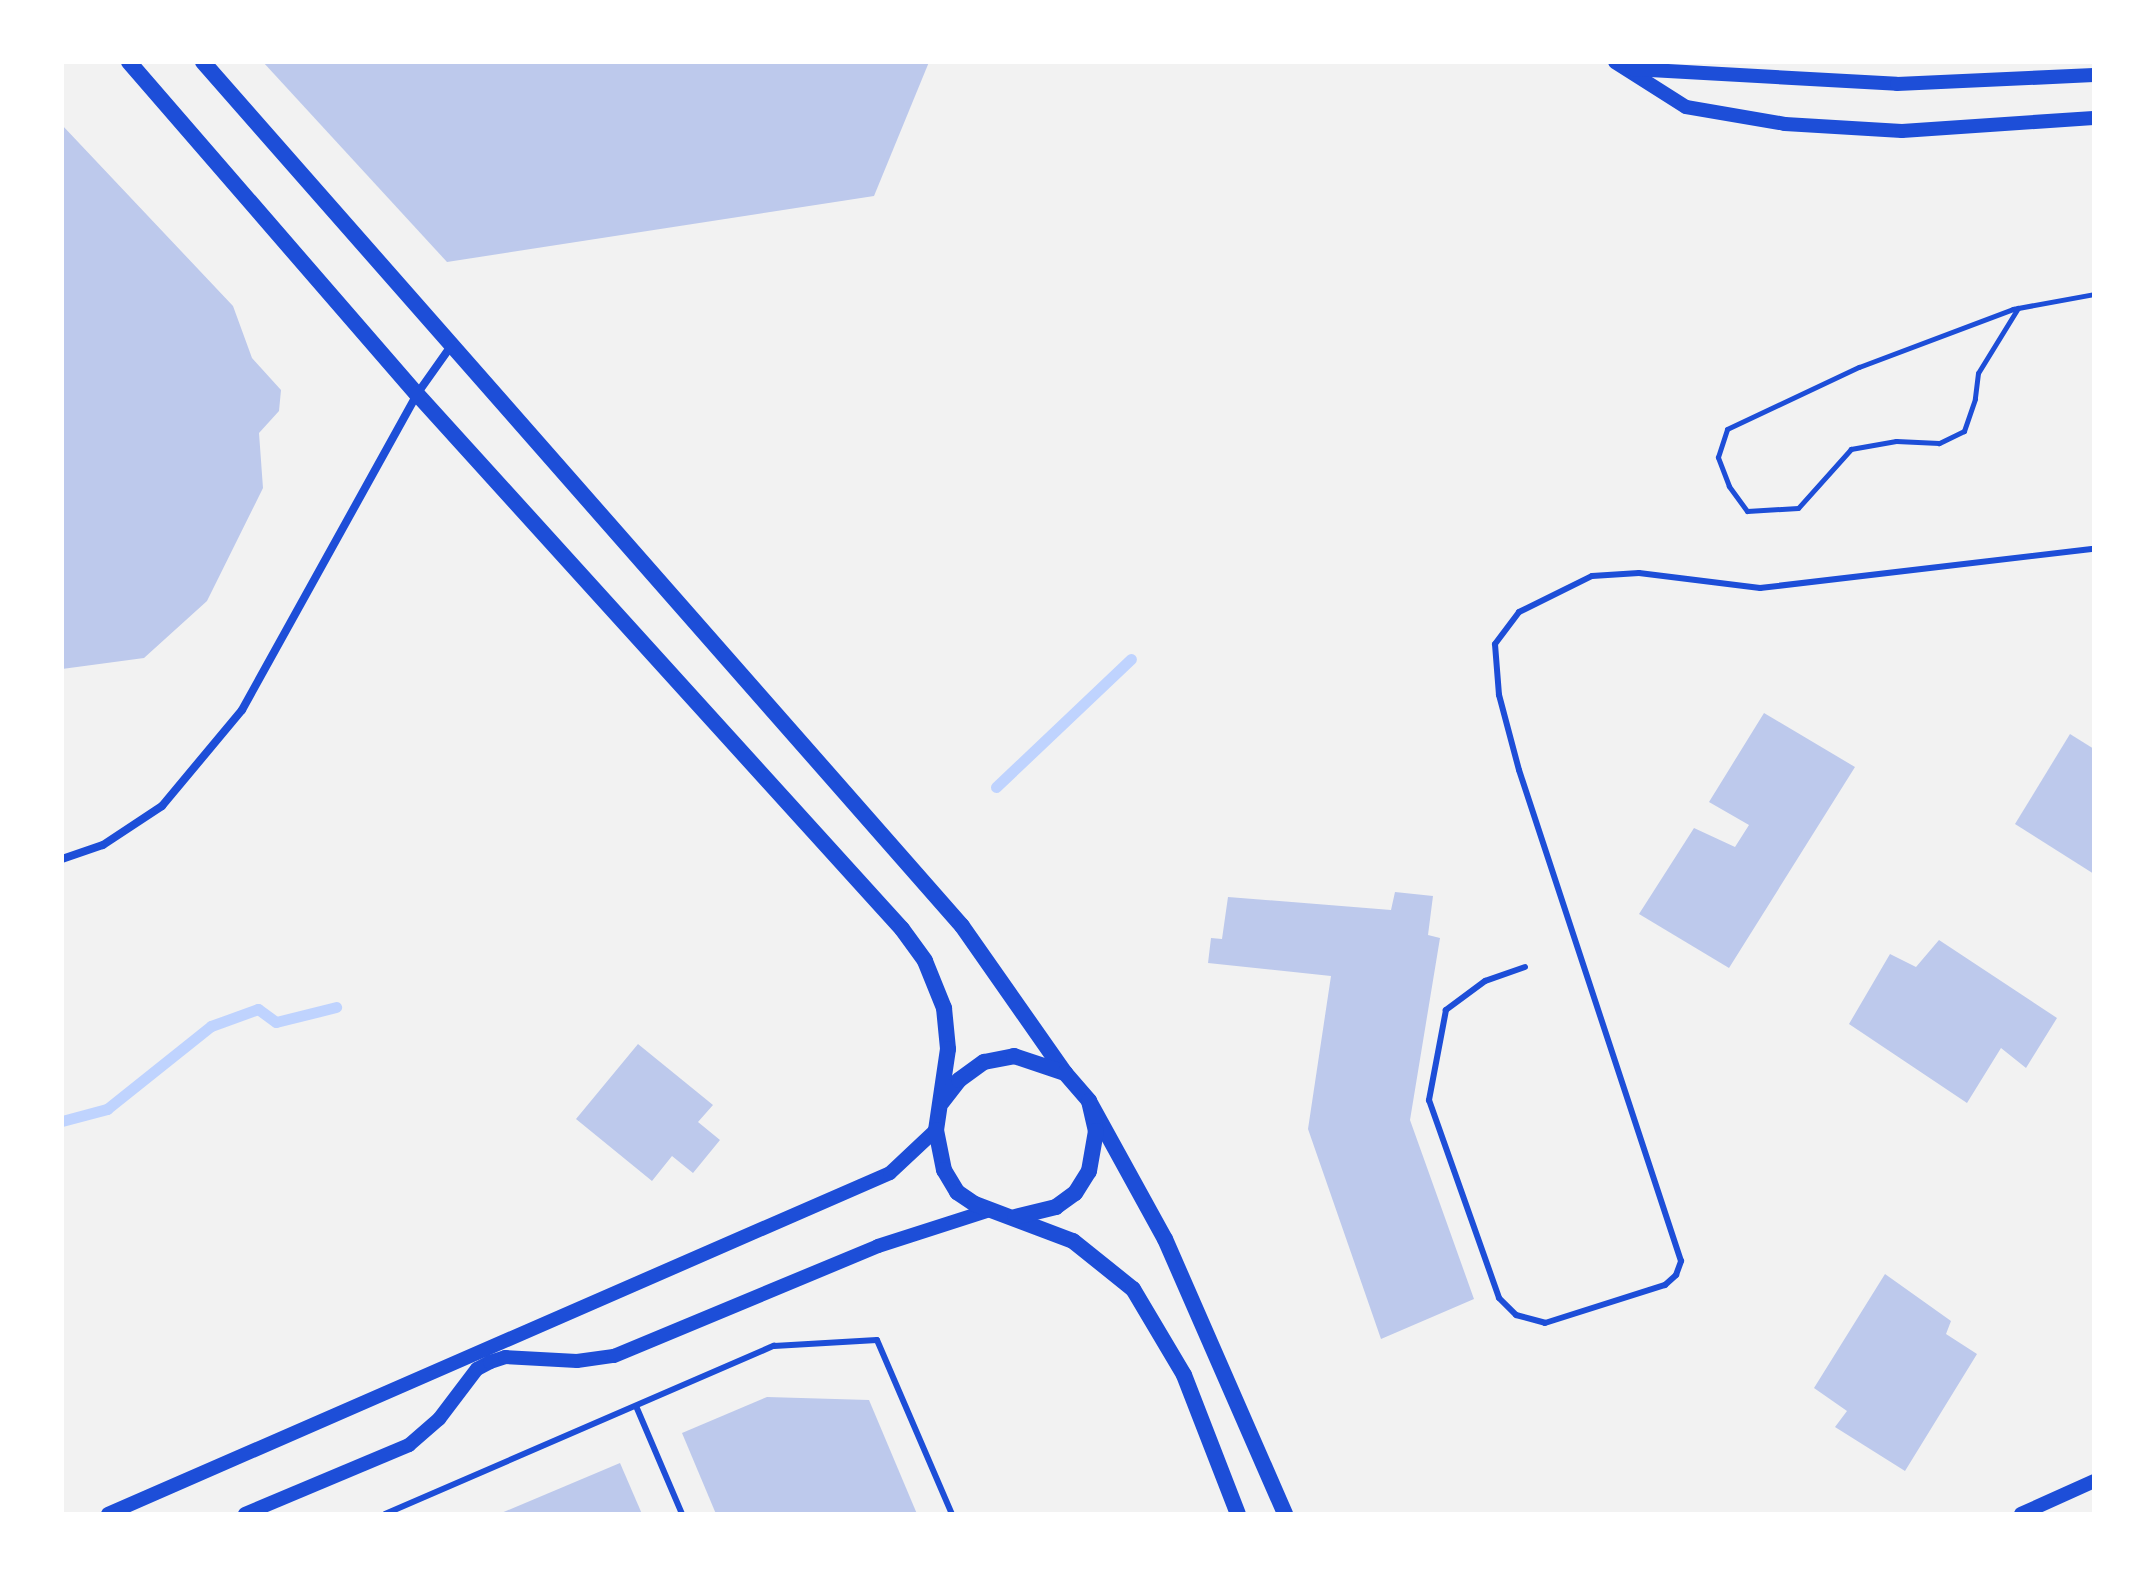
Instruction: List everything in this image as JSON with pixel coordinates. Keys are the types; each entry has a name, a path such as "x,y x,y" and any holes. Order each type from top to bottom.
{"main road":[{"path":"129,62 417,394 902,929 925,961 944,1008 948,1049 936,1130 944,1170 957,1192 990,1210 1073,1241 1133,1289 1184,1375 1238,1514"},
{"path":"203,62 962,926 1065,1073 1089,1101 1165,1239 1285,1514"},
{"path":"941,1104 959,1080 984,1062 1014,1056 1065,1073"},
{"path":"1011,1218 1046,1211 1075,1193 1096,1151 1089,1101"}],"street":[{"path":"1615,62 1634,66 1897,84 2094,75"},
{"path":"1634,66 1686,107 1785,124 1902,131 2094,118"},
{"path":"62,859 103,845 162,806 242,710 417,394 451,346"},
{"path":"108,1514 890,1173 936,1130"},
{"path":"245,1514 409,1445 439,1419 477,1369 490,1362 505,1357 577,1361 614,1356 878,1246 990,1210"},
{"path":"2021,1514 2094,1481"}],"lane":[{"path":"1525,967 1485,981 1446,1010 1429,1100 1499,1298 1516,1315 1545,1323 1665,1285 1681,1261 1519,770 1499,695 1495,644 1519,612 1592,576 1639,573 1760,588 2094,549"},
{"path":"385,1514 774,1346 877,1340 952,1514"},
{"path":"636,1406 682,1514"},
{"path":"405,1505 409,1514"}],"path":[{"path":"2018,308 1978,373 1975,399 1964,431 1939,443 1896,441 1851,449 1798,508 1747,511 1729,486 1718,457 1727,429 1859,367 2018,308 2094,294"}],"building":[{"path":"263,62 929,62 874,196 447,262"},
{"path":"62,125 233,306 252,358 281,390 279,411 259,433 263,488 207,601 144,658 62,669"},
{"path":"1764,713 1855,767 1729,968 1639,914 1694,828 1735,847 1749,825 1709,802"},
{"path":"2070,734 2094,749 2094,874 2015,824"},
{"path":"1395,892 1433,896 1428,935 1440,938 1410,1120 1474,1299 1381,1339 1308,1129 1331,976 1208,963 1211,938 1222,939 1228,897 1391,910"},
{"path":"1939,940 2057,1018 2026,1068 2001,1048 1967,1103 1849,1024 1890,954 1916,967"},
{"path":"638,1044 713,1105 698,1122 720,1140 693,1173 672,1156 652,1181 576,1119"},
{"path":"1885,1274 1951,1321 1946,1334 1977,1354 1905,1471 1835,1427 1847,1411 1814,1388"},
{"path":"767,1397 869,1400 917,1514 716,1514 682,1433"},
{"path":"620,1463 642,1514 499,1514"}],"waterway":[{"path":"996,787 1131,659"},
{"path":"62,1121 107,1109 211,1026 258,1009 276,1022 336,1007"}]}
